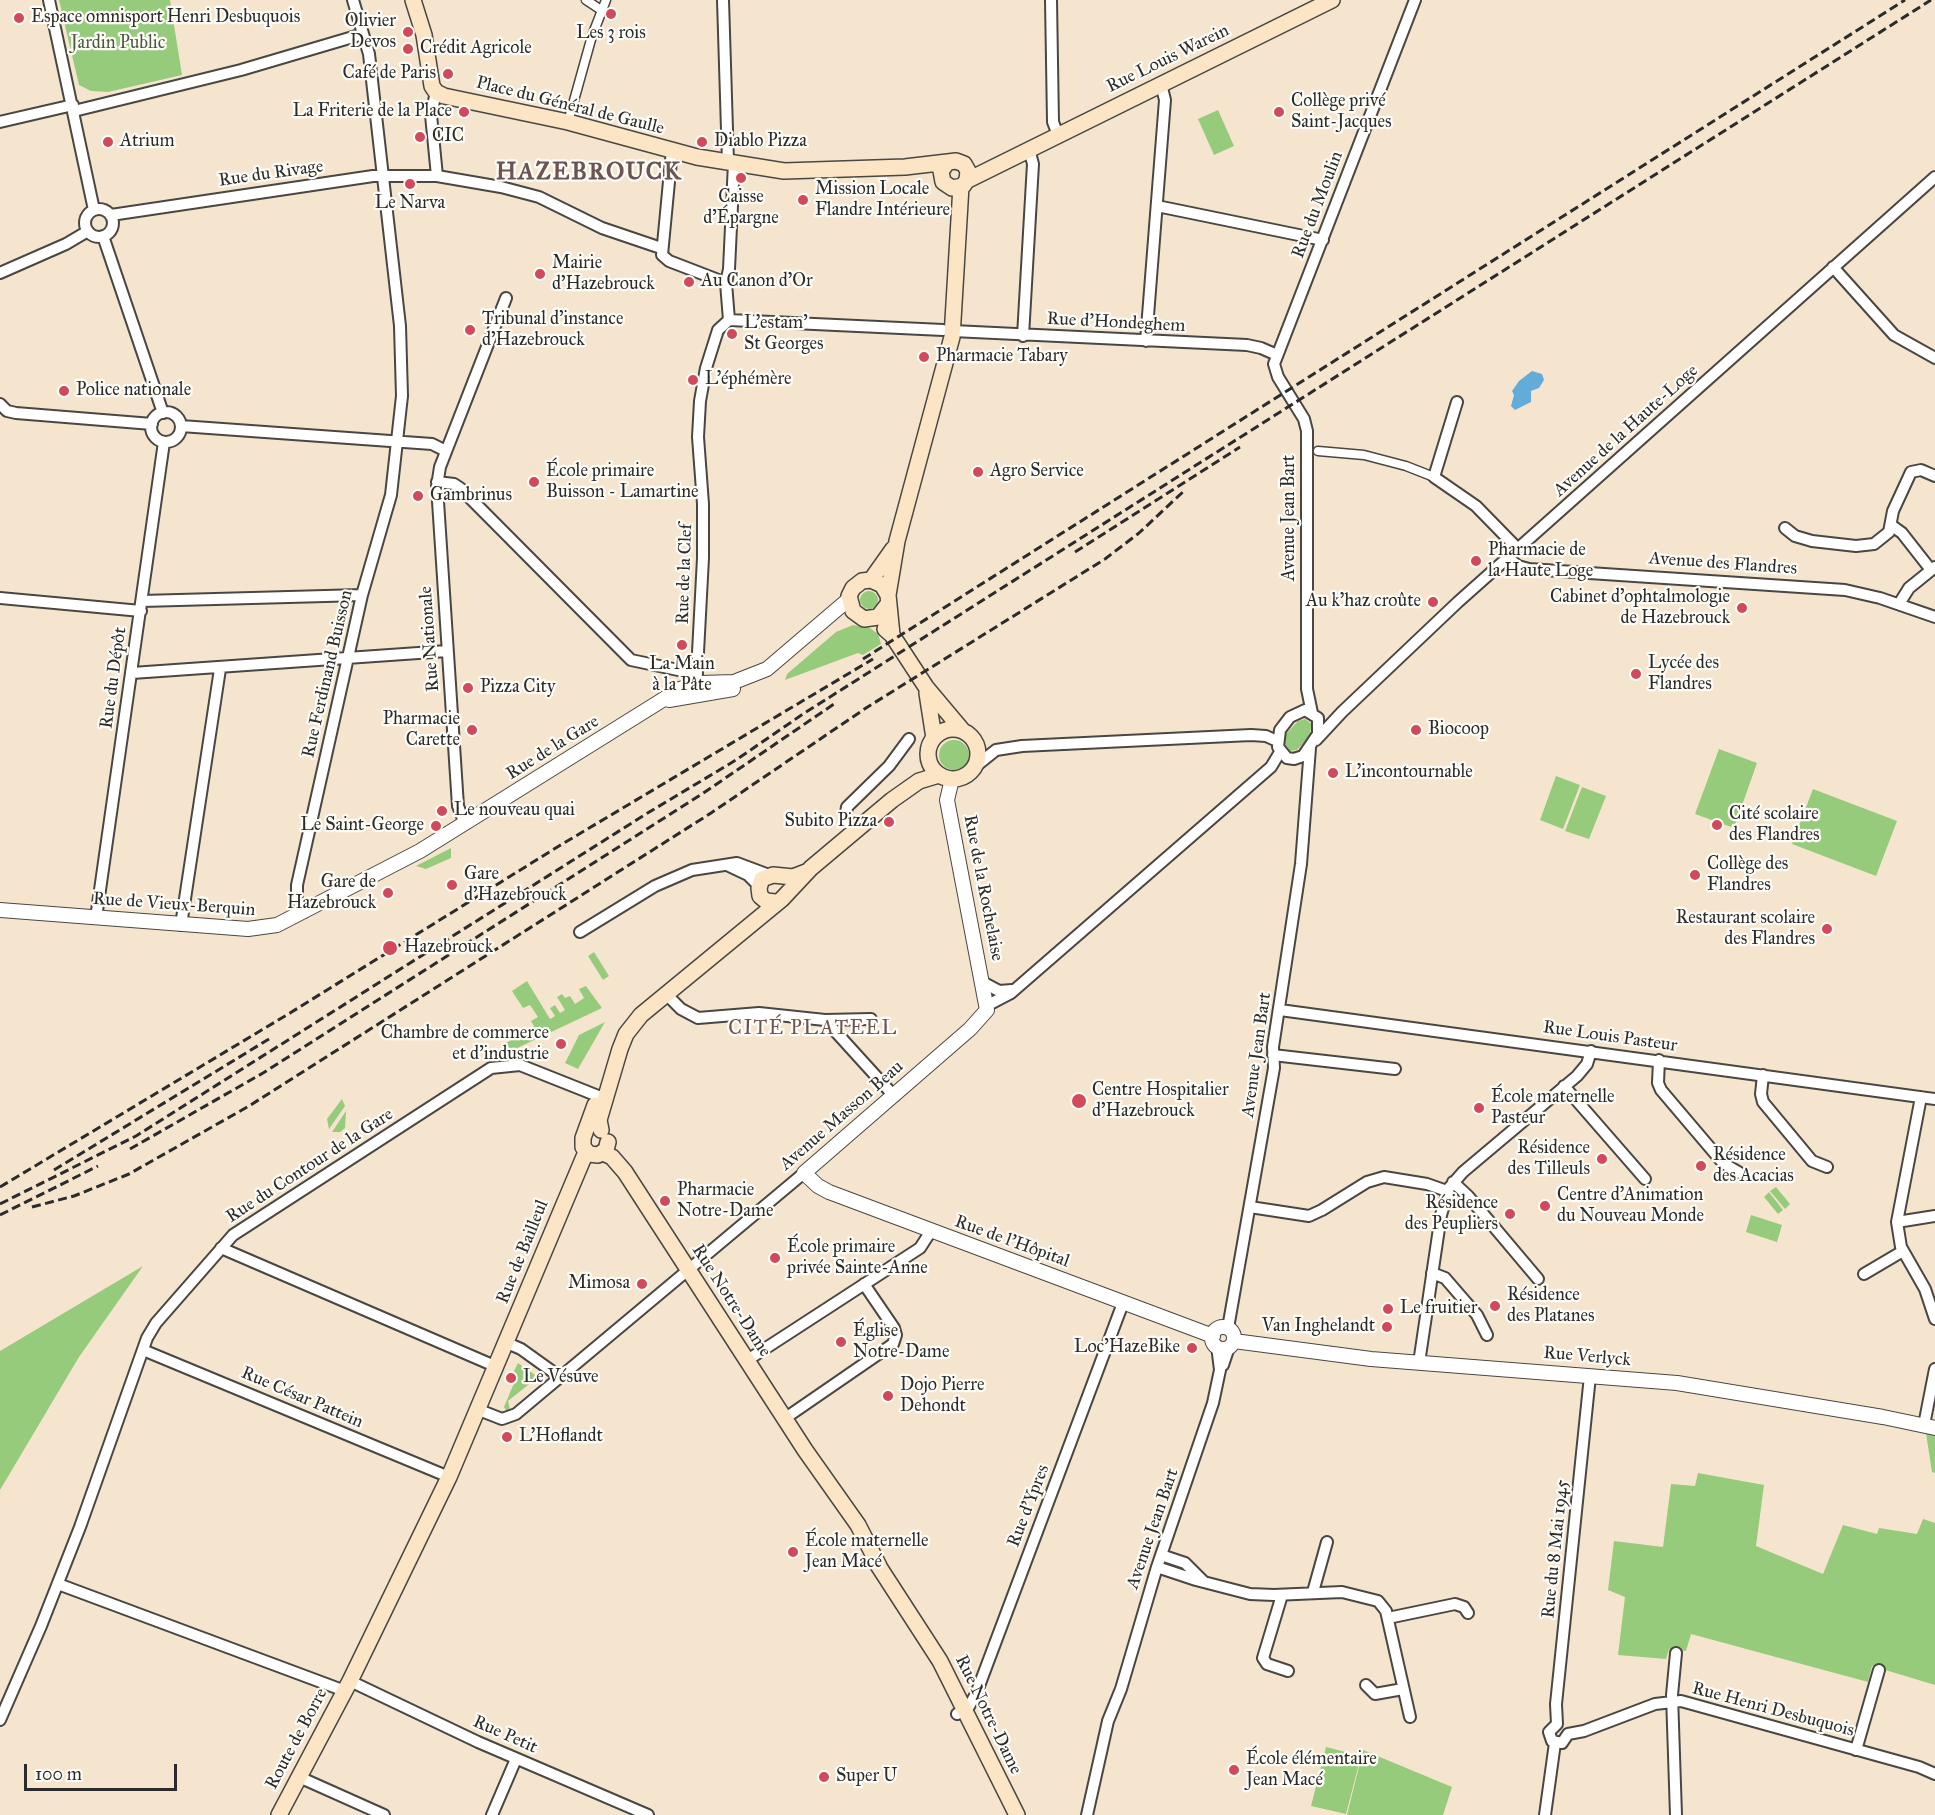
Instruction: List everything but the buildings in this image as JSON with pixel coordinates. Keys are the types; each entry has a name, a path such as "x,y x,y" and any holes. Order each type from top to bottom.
{"main road":[{"path":"413,0 421,22 431,83 436,92"},
{"name":"Rue Louis Warein","path":"954,183 1058,135 1332,0"},
{"name":"Place du Général de Gaulle","path":"436,92 568,122 672,150"},
{"path":"672,150 731,163 790,171 905,167 947,163"},
{"name":"Rue Louis Warein","path":"947,163 956,160 964,164 1025,150"},
{"path":"947,163 942,169 954,183"},
{"path":"864,618 882,614 888,599 897,541 920,452 927,403 948,331 951,209 954,183 968,172 964,164"},
{"path":"905,167 954,183"},
{"path":"772,889 754,914 630,1017 619,1036 584,1135 582,1144 586,1152 594,1155 604,1142 601,1115 624,1039 638,1018 666,994 772,889 811,868 892,800 919,781 966,776 976,766 977,747 973,739 963,731 926,687 892,635 850,607 849,599 856,585 871,580 884,566 897,541"},
{"path":"871,580 882,585 888,599 892,635"},
{"path":"892,800 916,774 934,738 933,716 926,687"},
{"path":"934,738 949,730 963,731"},
{"path":"928,753 931,766 945,777"},
{"path":"584,1135 592,1130 604,1142"},
{"name":"Rue Notre-Dame","path":"604,1142 784,1419 848,1510 879,1566 940,1661 987,1776 1011,1815"},
{"name":"Rue de Bailleul","path":"449,1477 586,1152"},
{"path":"348,1686 449,1477"},
{"name":"Route de Borre","path":"279,1815 348,1686"},
{"name":"Rue Notre-Dame","path":"960,1712 1017,1815"}],"street":[{"path":"49,0 93,210 86,220 88,231 95,236 103,236 112,226 111,215 104,210 93,210"},
{"name":"Rue Ferdinand Buisson","path":"304,912 296,890 362,595 391,495 403,388 401,340 369,54 353,0"},
{"path":"421,0 421,22"},
{"path":"586,0 602,10"},
{"path":"568,122 606,0"},
{"path":"723,0 731,163 729,269 726,283 729,320"},
{"path":"1052,0 1053,122 1058,135"},
{"name":"Rue du Moulin","path":"1276,355 1414,3"},
{"path":"0,122 241,70 363,34"},
{"path":"1146,342 1165,100 1161,84"},
{"path":"436,92 431,115 437,176 532,194 556,203 602,228 661,248 662,255 667,260 726,283"},
{"name":"Place du Général de Gaulle","path":"661,248 672,150"},
{"path":"1023,336 1033,164 1025,150"},
{"name":"Rue du Rivage","path":"111,215 384,175 437,176"},
{"name":"Avenue de la Haute-Loge","path":"1313,744 1342,712 1508,558 1935,177"},
{"path":"1157,206 1323,240"},
{"path":"0,273 66,244 88,231"},
{"path":"103,236 163,412"},
{"path":"1833,267 1894,335 1935,358"},
{"name":"Rue Nationale","path":"465,824 459,810 437,482 446,451 506,298"},
{"name":"Rue d'Hondeghem","path":"729,320 1252,346 1276,355"},
{"name":"Rue de la Clef","path":"696,684 703,558 703,504 698,437 700,401 711,350 720,327 729,320"},
{"name":"Avenue Jean Bart","path":"1276,355 1275,371 1303,416 1307,431 1307,689 1315,715"},
{"path":"1434,477 1457,402"},
{"path":"0,404 7,411 16,414 152,424"},
{"path":"163,412 176,416 181,426 176,438 164,442 153,435 152,424 163,412"},
{"path":"181,426 432,444 446,451"},
{"name":"Rue du Dépôt","path":"96,918 164,442"},
{"path":"1318,451 1365,455 1406,466 1434,477 1476,506 1518,549"},
{"path":"1785,528 1808,540 1864,546 1883,539 1892,525 1893,511 1911,472 1919,469 1935,476"},
{"path":"437,482 454,484 460,488 624,654 637,663 696,684 735,689 761,680 784,665 833,624 864,618"},
{"path":"1892,525 1933,568 1909,588 1899,604"},
{"name":"Avenue des Flandres","path":"1508,558 1525,568 1839,590 1899,604 1935,617"},
{"path":"0,598 141,606 362,595"},
{"path":"696,684 734,681 767,669 849,599"},
{"path":"132,673 220,669 447,651"},
{"path":"181,924 220,669"},
{"name":"Rue de la Gare","path":"465,824 680,689 696,684"},
{"name":"Avenue Jean Bart","path":"1293,715 1307,689"},
{"path":"1279,746 1282,726 1302,710 1327,718 1342,712"},
{"path":"1292,759 1301,757 1313,744 1320,728 1315,715"},
{"path":"976,766 996,750 1022,746 1251,735 1266,736 1279,746 1300,768 1307,785"},
{"path":"855,831 845,818 848,807 885,770 909,739"},
{"name":"Avenue Jean Bart","path":"1087,1815 1108,1721 1121,1689 1157,1567 1211,1410 1218,1380 1220,1357 1250,1207 1274,1068 1273,1055 1301,864 1307,785 1313,744"},
{"name":"Avenue Masson Beau","path":"479,1410 500,1419 511,1418 894,1096 979,1022 988,1005 1016,989 1271,767 1279,746"},
{"name":"Rue de la Rochelaise","path":"945,777 949,809 988,1005"},
{"name":"Rue de Vieux-Berquin","path":"0,910 260,929 283,923 420,851 465,824"},
{"path":"580,932 663,881 692,870 723,864 772,889"},
{"path":"984,983 1002,991 1016,989"},
{"path":"666,994 681,1010 698,1018 752,1013 825,1020 871,1019"},
{"name":"Rue Louis Pasteur","path":"1280,1010 1935,1099"},
{"path":"825,1020 894,1096"},
{"path":"1419,1362 1432,1273 1450,1186 1584,1068 1591,1051"},
{"path":"1273,1055 1395,1068"},
{"path":"1659,1060 1658,1078 1661,1090 1727,1167 1740,1173"},
{"name":"Rue du Contour de la Gare","path":"0,1720 58,1584 143,1350 156,1323 221,1248 244,1227 338,1170 472,1077 491,1068 520,1065 598,1096"},
{"path":"1763,1075 1761,1097 1765,1105 1812,1161 1827,1167"},
{"path":"1564,1086 1645,1179"},
{"path":"1921,1097 1897,1222 1903,1251 1925,1289 1935,1319"},
{"name":"Rue de l'Hôpital","path":"804,1173 825,1190 1224,1340"},
{"path":"1250,1207 1309,1215 1322,1210 1367,1182 1384,1177 1450,1186 1468,1196 1538,1279"},
{"path":"1897,1222 1935,1216"},
{"path":"746,1361 920,1248 931,1231"},
{"path":"221,1248 497,1367"},
{"path":"1864,1275 1903,1251"},
{"path":"1432,1273 1446,1280 1477,1315 1487,1335"},
{"path":"784,1419 893,1344 896,1335 894,1328 864,1284"},
{"name":"Rue d'Ypres","path":"960,1712 976,1694 1124,1303"},
{"name":"Rue Verlyck","path":"1224,1340 1352,1357 1685,1384 1930,1426"},
{"path":"507,1343 521,1349 560,1377"},
{"name":"Rue César Pattein","path":"143,1350 449,1477"},
{"path":"1930,1426 1935,1375"},
{"name":"Rue du 8 Mai 1945","path":"1557,1724 1556,1704 1590,1376"},
{"path":"1313,1593 1327,1542"},
{"path":"1161,1555 1185,1563 1206,1583"},
{"path":"1157,1567 1206,1583 1250,1593 1282,1595 1350,1593 1373,1599 1384,1607 1388,1618 1410,1718"},
{"name":"Rue Petit","path":"58,1584 348,1686 633,1812 648,1815"},
{"path":"1282,1595 1263,1658 1267,1664 1288,1671"},
{"path":"1388,1618 1455,1604 1462,1606 1468,1613"},
{"path":"1676,1653 1672,1701 1676,1815"},
{"path":"1856,1750 1879,1670"},
{"path":"1366,1685 1375,1694 1403,1689"},
{"name":"Rue Henri Desbuquois","path":"1568,1734 1584,1731 1649,1705 1672,1701 1700,1705 1919,1767 1935,1774"},
{"path":"1557,1724 1564,1726 1568,1734 1564,1742 1555,1743 1550,1740 1549,1732 1557,1724"},
{"path":"1545,1815 1555,1743"},
{"path":"492,1815 516,1759"},
{"path":"299,1778 384,1815"}],"green space":[{"name":"Jardin Public","path":"59,0 170,0 182,75 108,92 91,91 79,85"},
{"path":"1218,110 1234,146 1214,155 1198,119"},
{"path":"865,591 873,591 878,596 876,607 865,609 860,604 860,596"},
{"path":"853,625 870,628 878,634 881,644 863,655 858,653 785,680 787,674 836,632"},
{"path":"1305,719 1312,724 1309,737 1297,750 1290,751 1285,744 1286,734 1298,721"},
{"path":"954,740 965,744 969,755 965,766 954,770 943,766 939,755 943,744"},
{"path":"1719,749 1757,763 1734,828 1695,814"},
{"path":"1556,776 1580,785 1563,829 1540,820"},
{"path":"1582,787 1606,796 1589,839 1565,831"},
{"path":"1813,789 1897,821 1876,876 1792,844"},
{"path":"451,848 451,858 426,869 416,866"},
{"path":"594,952 609,976 603,980 588,956"},
{"path":"527,981 550,1019 555,1016 550,1008 555,1005 560,1013 565,1010 557,997 562,994 565,998 570,996 575,1004 584,998 579,989 586,986 602,1008 511,1051 506,1043 534,1026 531,1021 538,1017 530,1005 523,1008 512,991"},
{"path":"605,1022 578,1069 565,1063 579,1035"},
{"path":"342,1099 345,1106 329,1129 327,1119"},
{"path":"346,1111 345,1128 340,1132 332,1132"},
{"path":"1776,1187 1790,1204 1785,1209 1770,1191"},
{"path":"1769,1192 1783,1210 1778,1214 1764,1197"},
{"path":"1751,1215 1782,1225 1777,1242 1746,1232"},
{"path":"143,1266 79,1357 0,1490 0,1351"},
{"path":"518,1363 538,1377 508,1401 510,1410 507,1412 504,1407 517,1376 513,1373"},
{"path":"1926,1433 1935,1435 1935,1473 1932,1472"},
{"path":"1698,1473 1764,1485 1756,1546 1823,1574 1843,1525 1877,1534 1879,1528 1917,1534 1923,1519 1935,1523 1935,1685 1872,1666 1868,1682 1691,1634 1686,1651 1669,1649 1666,1659 1618,1655 1625,1597 1608,1590 1614,1541 1663,1547 1671,1484 1695,1486"},
{"path":"1326,1747 1361,1756 1346,1814 1311,1806"},
{"path":"1363,1750 1452,1787 1443,1815 1347,1815"}],"water":[{"path":"1532,371 1542,374 1544,380 1539,388 1531,391 1531,402 1515,410 1511,406 1514,395 1512,391 1519,381"}],"railway":[{"path":"863,659 1905,0"},
{"path":"0,1204 136,1136 646,814 736,760 803,714 1931,0"},
{"path":"1075,552 1240,447"},
{"path":"32,1207 74,1196 129,1174 249,1106 711,813 866,708 1105,559 1139,533 1185,490"},
{"path":"0,1187 290,1013 559,846 873,659"},
{"path":"130,1149 263,1073 702,794 834,704"},
{"path":"54,1170 269,1039"},
{"path":"0,1215 98,1166"}],"place":[{"name":"Les 3 rois","path":"611,14"},
{"name":"Espace omnisport Henri Desbuquois","path":"19,18"},
{"name":"Olivier Devos","path":"408,32"},
{"name":"Crédit Agricole","path":"408,49"},
{"name":"Café de Paris","path":"448,74"},
{"name":"La Friterie de la Place","path":"464,112"},
{"name":"Collège privé Saint-Jacques","path":"1279,112"},
{"name":"CIC","path":"420,137"},
{"name":"Atrium","path":"108,142"},
{"name":"Diablo Pizza","path":"702,142"},
{"name":"Caisse d'Épargne","path":"741,178"},
{"name":"Le Narva","path":"410,184"},
{"name":"Mission Locale Flandre Intérieure","path":"803,200"},
{"name":"Mairie d'Hazebrouck","path":"540,274"},
{"name":"Au Canon d'Or","path":"689,282"},
{"name":"Tribunal d'instance d'Hazebrouck","path":"470,330"},
{"name":"L’estam’ St Georges","path":"732,334"},
{"name":"Pharmacie Tabary","path":"924,357"},
{"name":"L'éphémère","path":"693,380"},
{"name":"Police nationale","path":"64,391"},
{"name":"Agro Service","path":"978,472"},
{"name":"École primaire Buisson - Lamartine","path":"534,482"},
{"name":"Gambrinus","path":"418,496"},
{"name":"Pharmacie de la Haute Loge","path":"1476,561"},
{"name":"Au k'haz croûte","path":"1433,602"},
{"name":"Cabinet d'ophtalmologie de Hazebrouck","path":"1742,608"},
{"name":"La Main à la Pâte","path":"682,645"},
{"name":"Lycée des Flandres","path":"1636,674"},
{"name":"Pizza City","path":"468,688"},
{"name":"Pharmacie Carette","path":"472,730"},
{"name":"Biocoop","path":"1416,730"},
{"name":"L'incontournable","path":"1333,773"},
{"name":"Le nouveau quai","path":"442,811"},
{"name":"Subito Pizza","path":"889,822"},
{"name":"Cité scolaire des Flandres","path":"1717,825"},
{"name":"Le Saint-George","path":"436,826"},
{"name":"Collège des Flandres","path":"1695,875"},
{"name":"Gare d'Hazebrouck","path":"452,885"},
{"name":"Gare de Hazebrouck","path":"388,893"},
{"name":"Restaurant scolaire des Flandres","path":"1827,929"},
{"name":"Hazebrouck","path":"390,948"},
{"name":"Chambre de commerce et d'industrie","path":"561,1044"},
{"name":"Centre Hospitalier d'Hazebrouck","path":"1079,1101"},
{"name":"École maternelle Pasteur","path":"1479,1108"},
{"name":"Résidence des Tilleuls","path":"1602,1159"},
{"name":"Résidence des Acacias","path":"1701,1166"},
{"name":"Pharmacie Notre-Dame","path":"665,1201"},
{"name":"Centre d'Animation du Nouveau Monde","path":"1545,1206"},
{"name":"Résidence des Peupliers","path":"1510,1214"},
{"name":"École primaire privée Sainte-Anne","path":"775,1258"},
{"name":"Mimosa","path":"642,1284"},
{"name":"Résidence des Platanes","path":"1495,1306"},
{"name":"Le fruitier","path":"1388,1309"},
{"name":"Van Inghelandt","path":"1387,1327"},
{"name":"Église Notre-Dame","path":"841,1342"},
{"name":"Loc’HazeBike","path":"1192,1348"},
{"name":"Le Vésuve","path":"511,1378"},
{"name":"Dojo Pierre Dehondt","path":"888,1396"},
{"name":"L'Hoflandt","path":"507,1437"},
{"name":"École maternelle Jean Macé","path":"793,1552"},
{"name":"École élémentaire Jean Macé","path":"1234,1770"},
{"name":"Super U","path":"824,1777"}],"district":[{"name":"HAZEBROUCK","path":"589,173"},
{"name":"CITÉ PLATEEL","path":"813,1029"}]}
